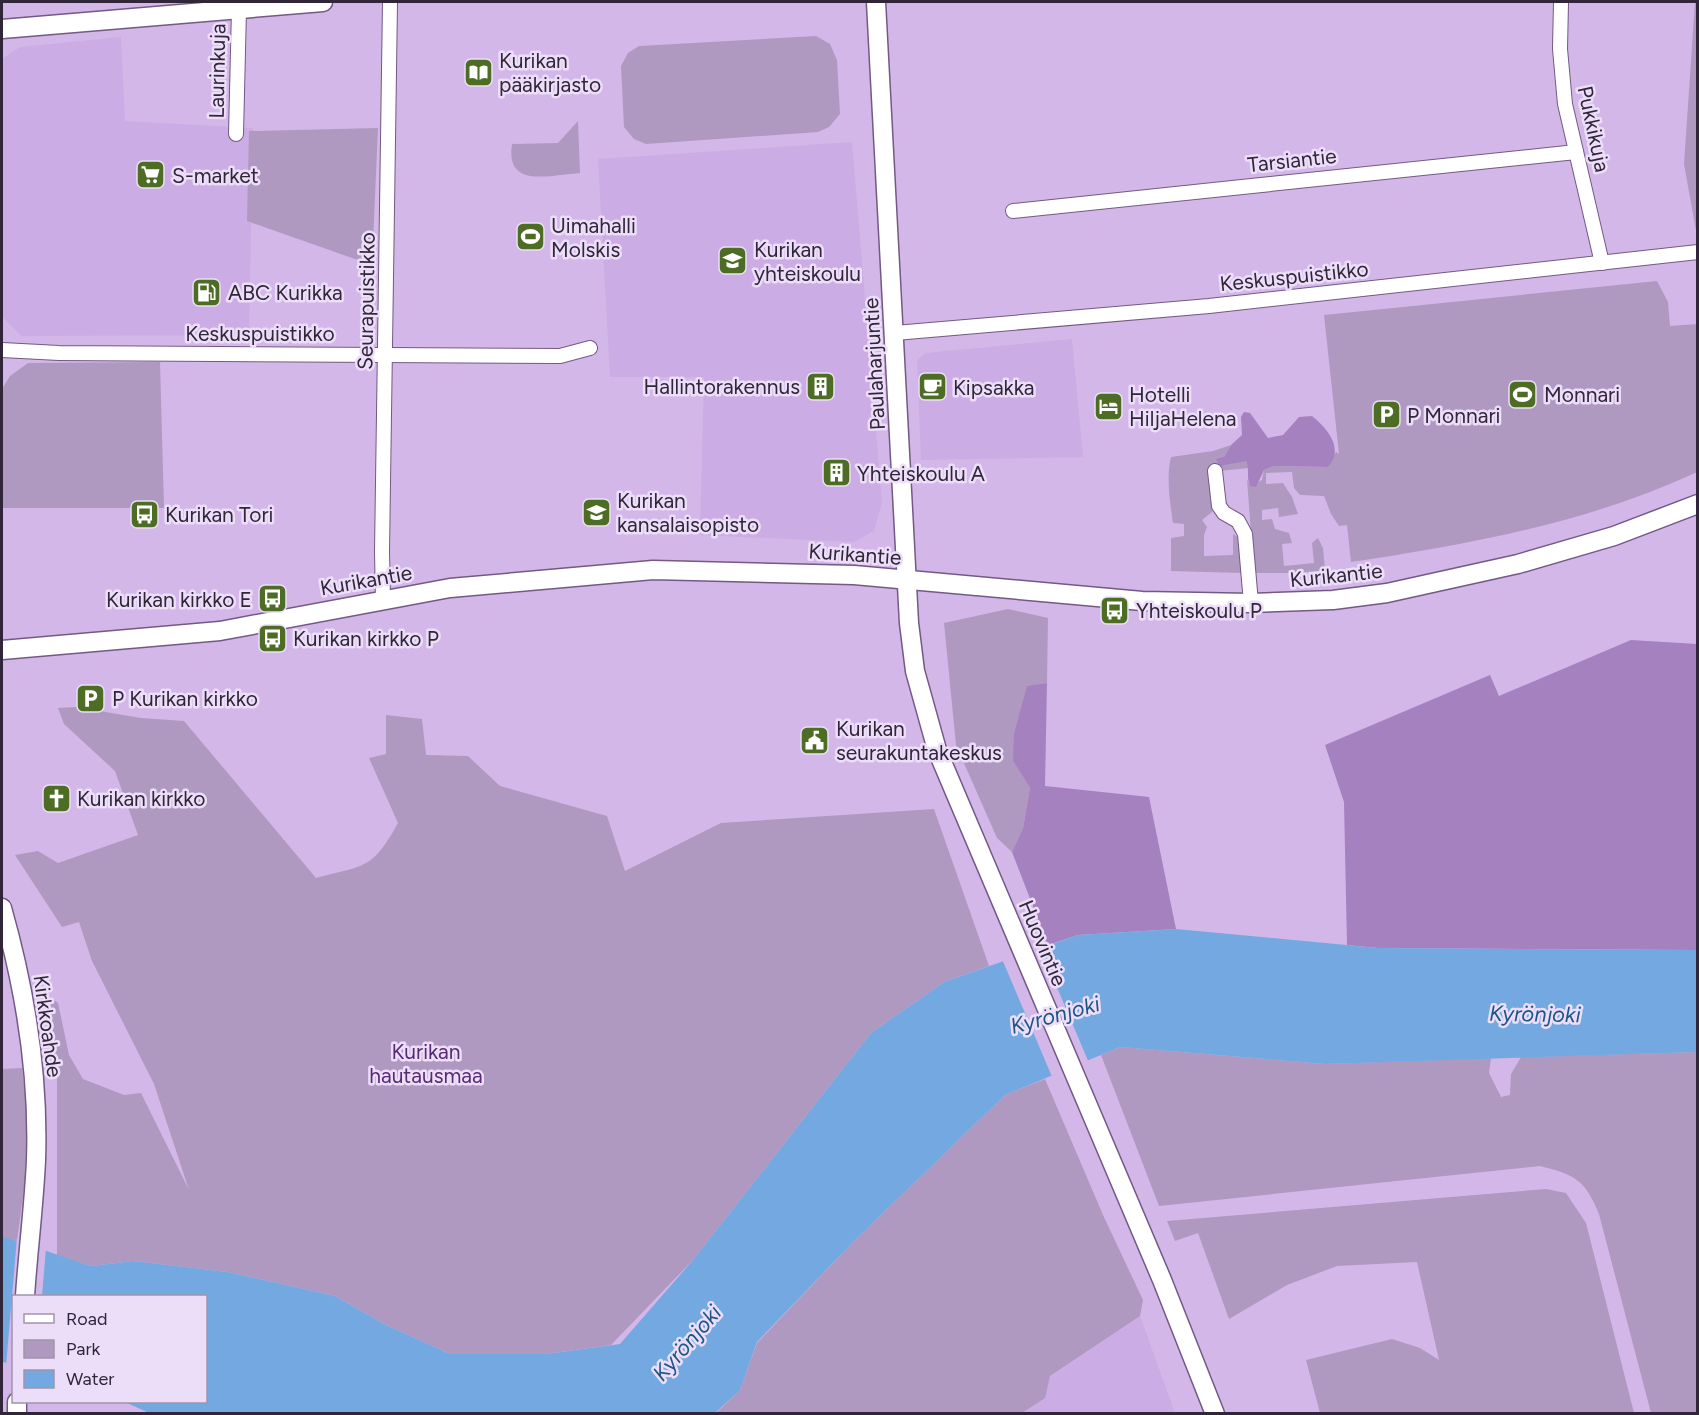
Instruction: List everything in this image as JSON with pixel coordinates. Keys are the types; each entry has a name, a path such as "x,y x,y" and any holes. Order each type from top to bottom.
{"main road":[{"path":"2,29 323,2"},
{"name":"Paulaharjuntie","path":"876,2 908,580"},
{"name":"Kurikantie","path":"2,650 220,631 450,588 660,570 843,574 1127,601 1251,603 1365,597 1450,580 1614,536 1698,504"},
{"name":"Huovintie","path":"908,580 915,671 937,750 1162,1280 1215,1413"},
{"name":"Kirkkoahde","path":"2,908 22,991 33,1078 36,1160 25,1295"}],"street":[{"name":"Seurapuistikko","path":"383,600 390,2"},
{"name":"Pukkikuja","path":"1561,2 1560,50 1565,104 1602,263"},
{"name":"Laurinkuja","path":"237,134 239,9"},
{"name":"Tarsiantie","path":"1013,211 1576,152"},
{"name":"Keskuspuistikko","path":"895,333 1209,306 1698,252"},
{"name":"Keskuspuistikko","path":"2,350 560,356 590,348"},
{"path":"1215,471 1219,506 1224,513 1238,521 1245,534 1251,603"}],"shaded area":[{"path":"121,37 125,121 253,128 249,335 22,336 2,317 2,59 20,47"},
{"name":"Kurikan yhteiskoulu","path":"852,142 882,503 874,531 854,542 700,535 704,377 610,377 598,159"},
{"path":"1072,339 1083,457 921,460 917,360 926,353"},
{"path":"1244,412 1250,413 1268,438 1283,435 1299,417 1312,416 1332,439 1335,453 1333,460 1328,467 1274,466 1264,470 1256,487 1250,486 1246,461 1220,466 1216,459 1224,457 1231,445 1242,435 1241,417"},
{"path":"1631,640 1697,644 1697,950 1378,948 1347,945 1344,802 1325,745 1490,675 1499,696"},
{"path":"1047,683 1045,786 1149,797 1176,929 1078,935 1048,945 1012,852 1023,828 1030,788 1013,761 1014,734 1027,686"},
{"path":"1140,1316 1175,1413 994,1414"}],"green space":[{"path":"1695,2 1698,2 1697,236 1684,164"},
{"path":"816,36 830,44 837,60 840,114 829,127 818,132 646,144 634,139 624,127 621,66 628,53 639,46"},
{"path":"578,121 580,173 543,177 532,176 515,168 512,144 558,143"},
{"path":"378,128 372,265 247,221 249,131"},
{"path":"1657,281 1668,302 1670,326 1697,324 1697,472 1656,490 1571,518 1440,548 1351,562 1347,525 1339,526 1324,496 1300,495 1294,488 1292,472 1266,473 1266,484 1283,483 1292,497 1298,514 1279,517 1278,508 1262,510 1262,520 1272,519 1275,529 1289,533 1292,543 1282,544 1284,566 1314,563 1312,543 1318,538 1323,548 1325,570 1254,573 1247,479 1250,486 1262,480 1264,470 1274,466 1328,467 1336,452 1339,454 1324,315"},
{"path":"160,362 164,508 2,508 2,389 10,376 28,363"},
{"path":"1231,445 1224,457 1246,461 1249,468 1219,471 1212,512 1202,520 1207,527 1204,535 1204,556 1233,555 1233,534 1239,538 1243,573 1171,571 1171,538 1184,536 1184,524 1173,523 1169,481 1171,457 1213,451"},
{"path":"1008,609 1048,618 1047,683 1027,687 1013,761 1030,788 1023,828 1012,852 997,838 956,745 944,623"},
{"name":"Kurikan hautausmaa","path":"76,707 141,718 184,721 316,878 346,871 374,858 398,823 369,758 386,754 386,715 422,719 426,755 468,756 500,786 607,816 625,871 721,823 934,809 989,966 944,982 871,1033 693,1260 611,1345 546,1354 450,1354 386,1325 335,1296 228,1272 133,1261 91,1266 57,1255 57,1077 50,997 58,1003 69,1055 83,1079 124,1095 141,1093 189,1190 154,1084 92,961 79,922 62,927 15,855 38,851 58,863 138,835 115,771 64,724 58,708"},
{"path":"1120,1047 1325,1064 1491,1058 1489,1073 1501,1097 1510,1095 1511,1074 1521,1057 1697,1052 1697,1413 1651,1413 1599,1214 1584,1186 1571,1176 1540,1166 1159,1206 1101,1055"},
{"path":"22,1068 27,1114 25,1181 17,1241 2,1237 2,1069"},
{"path":"1045,1079 1103,1215 1143,1300 1140,1316 1050,1376 1045,1398 1022,1413 715,1414 740,1390 757,1343 855,1240 1005,1095"},
{"path":"1546,1189 1566,1193 1586,1223 1634,1413 1320,1413 1306,1360 1392,1339 1420,1348 1439,1360 1417,1262 1337,1266 1287,1285 1229,1319 1198,1233 1175,1241 1167,1221"}],"water":[{"name":"Kyrönjoki","path":"1176,929 1378,948 1697,950 1697,1052 1325,1064 1120,1047 1005,1095 855,1240 757,1342 740,1390 715,1413 149,1413 127,1403 207,1403 207,1295 12,1295 12,1364 2,1362 2,1236 91,1266 133,1261 228,1272 335,1296 386,1325 450,1354 546,1354 620,1344 693,1260 871,1033 944,982 1078,935"}],"pier":[{"path":"1039,945 1089,1063 1053,1079 1002,959"},
{"path":"17,1238 46,1248 42,1295 12,1295"},
{"path":"12,1296 12,1367 6,1366"}],"place":[{"name":"Kurikan pääkirjasto","path":"478,72"},
{"name":"S-market","path":"151,175"},
{"name":"Uimahalli Molskis","path":"530,237"},
{"name":"Kurikan yhteiskoulu","path":"733,261"},
{"name":"ABC Kurikka","path":"207,292"},
{"name":"Hallintorakennus","path":"821,386"},
{"name":"Kipsakka","path":"932,387"},
{"name":"Monnari","path":"1523,394"},
{"name":"Hotelli HiljaHelena","path":"1108,406"},
{"name":"P Monnari","path":"1386,415"},
{"name":"Yhteiskoulu A","path":"836,473"},
{"name":"Kurikan kansalaisopisto","path":"596,512"},
{"name":"Kurikan Tori","path":"144,514"},
{"name":"Kurikan kirkko E","path":"273,599"},
{"name":"Yhteiskoulu P","path":"1115,610"},
{"name":"Kurikan kirkko P","path":"272,638"},
{"name":"P Kurikan kirkko","path":"91,698"},
{"name":"Kurikan seurakuntakeskus","path":"815,740"},
{"name":"Kurikan kirkko","path":"56,798"}]}
